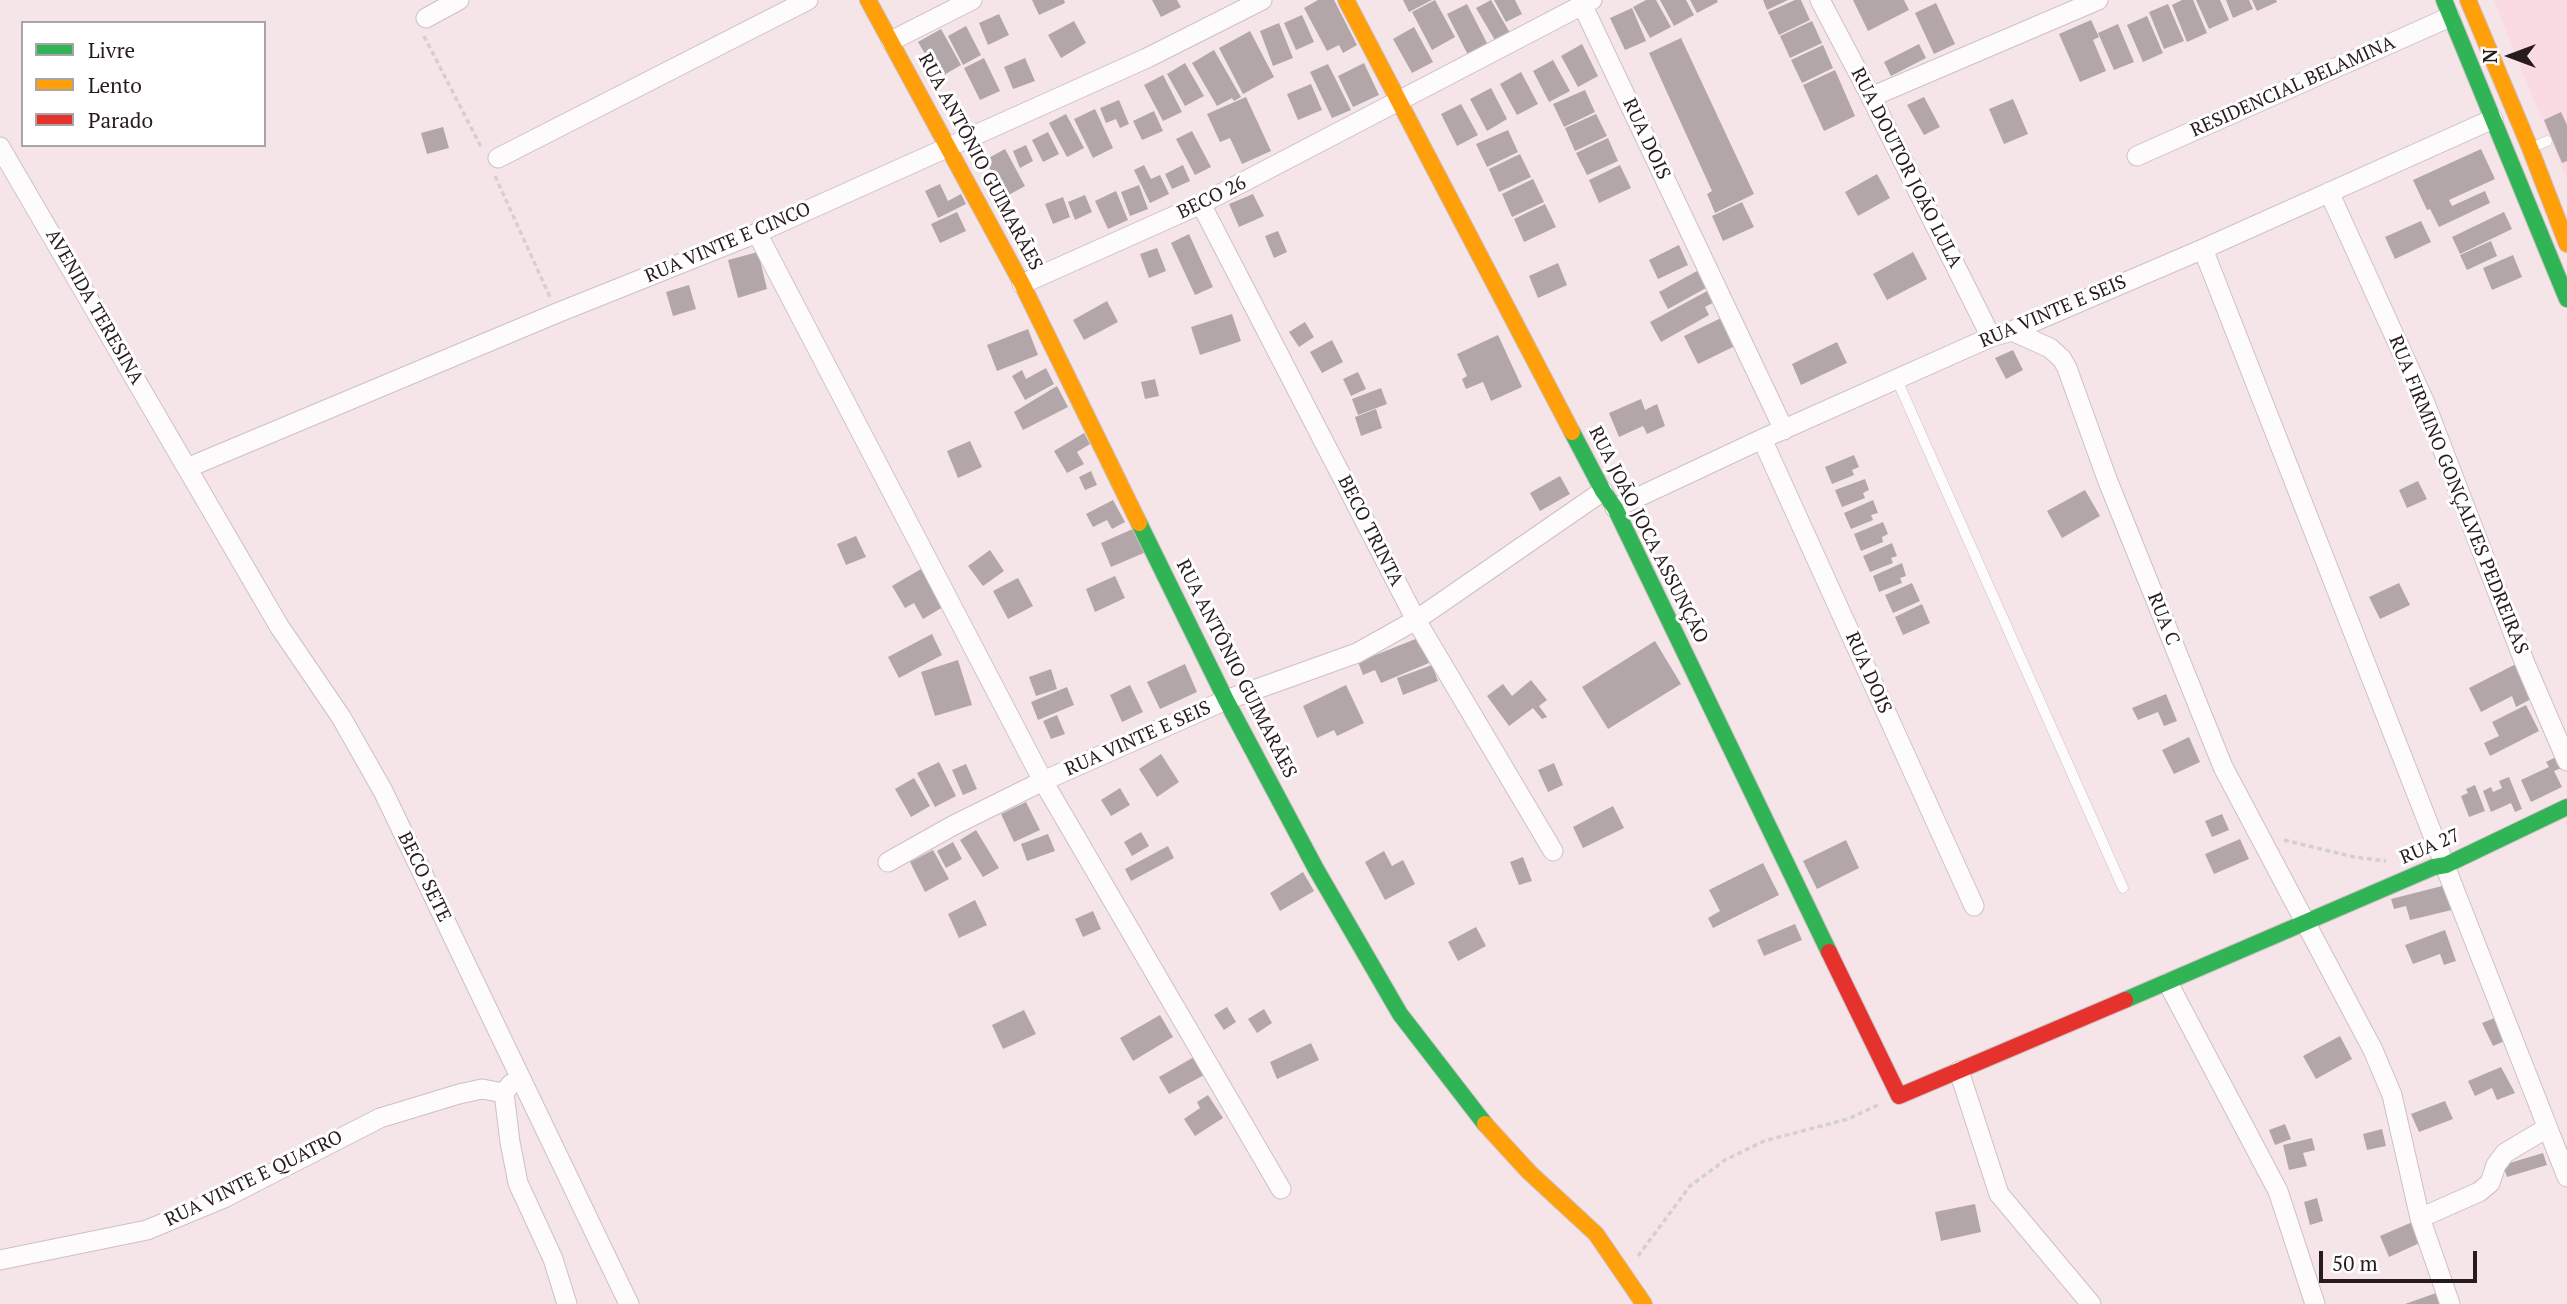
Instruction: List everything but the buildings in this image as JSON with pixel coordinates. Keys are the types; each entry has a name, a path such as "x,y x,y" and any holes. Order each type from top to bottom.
{"street":[{"path":"426,18 459,0"},
{"path":"498,158 808,0"},
{"name":"RUA ANTÔNIO GUIMARÃES","path":"868,0 1022,284 1226,700 1316,869 1400,1014 1477,1115 1529,1172 1596,1234 1644,1304"},
{"path":"891,41 972,0"},
{"name":"RUA VINTE E CINCO","path":"187,468 557,313 757,233 1147,58 1262,0"},
{"name":"RUA JOÃO JOCA ASSUNÇÃO","path":"1346,0 1603,491 1615,508 1899,1096"},
{"name":"RUA DOUTOR JOÃO LULA","path":"1820,0 1991,338"},
{"path":"1871,97 2098,0"},
{"path":"2468,0 2567,244"},
{"name":"BECO 26","path":"1022,284 1201,204 1398,103 1585,2"},
{"name":"RUA DOIS","path":"1585,2 1784,430"},
{"path":"2447,8 2567,299"},
{"name":"RESIDENCIAL BELAMINA","path":"2137,156 2447,8"},
{"name":"RUA VINTE E SEIS","path":"1615,508 1762,439 1991,338 2203,249 2493,119"},
{"name":"AVENIDA TERESINA","path":"0,147 187,468"},
{"name":"RUA FIRMINO GONÇALVES PEDREIRAS","path":"2329,192 2425,403 2524,661 2567,761"},
{"name":"BECO TRINTA","path":"1201,204 1416,620 1553,851"},
{"path":"757,233 1043,781 1281,1189"},
{"path":"2203,249 2567,1177"},
{"name":"RUA C","path":"2011,331 2050,348 2067,368 2107,479 2223,767 2308,923 2373,1050 2392,1095 2420,1218 2451,1304"},
{"name":"RUA DOIS","path":"1762,439 1974,906"},
{"name":"BECO SETE","path":"187,468 279,626 341,717 383,790 628,1304"},
{"name":"RUA VINTE E SEIS","path":"888,862 954,825 1043,781 1226,700 1357,653 1416,620 1603,491"},
{"name":"RUA 27","path":"1899,1096 2434,867 2445,865 2567,807"},
{"path":"2168,983 2278,1191 2315,1304"},
{"path":"1959,1071 1999,1194 2091,1304"},
{"path":"518,1073 504,1093 510,1142 519,1183 553,1259 567,1304"},
{"name":"RUA VINTE E QUATRO","path":"0,1260 147,1230 224,1198 380,1118 482,1089 504,1093"},
{"path":"2420,1218 2479,1192 2490,1183 2496,1166 2505,1153 2547,1128"}],"lane":[{"path":"2530,148 2547,141"},
{"path":"1897,380 2123,888"}],"path":[{"path":"2258,834 2354,857 2394,862"},
{"path":"1623,1276 1690,1186 1725,1160 1764,1141 1848,1119 1899,1096"}],"shaded area":[{"path":"2494,0 2567,0 2567,179 2529,88"}],"traffic: fast":[{"path":"2444,0 2567,299"},
{"path":"1572,432 1615,508 1829,952"},
{"path":"1139,523 1226,700 1316,869 1400,1014 1485,1124"},
{"path":"2125,1000 2434,867 2446,865 2567,807"}],"traffic: slow":[{"path":"868,0 1022,284 1139,523"},
{"path":"1346,0 1572,432"},
{"path":"2468,0 2567,244"},
{"path":"1485,1124 1529,1172 1596,1234 1644,1304"}],"traffic: jam":[{"path":"1829,952 1899,1096 2125,1000"}]}
